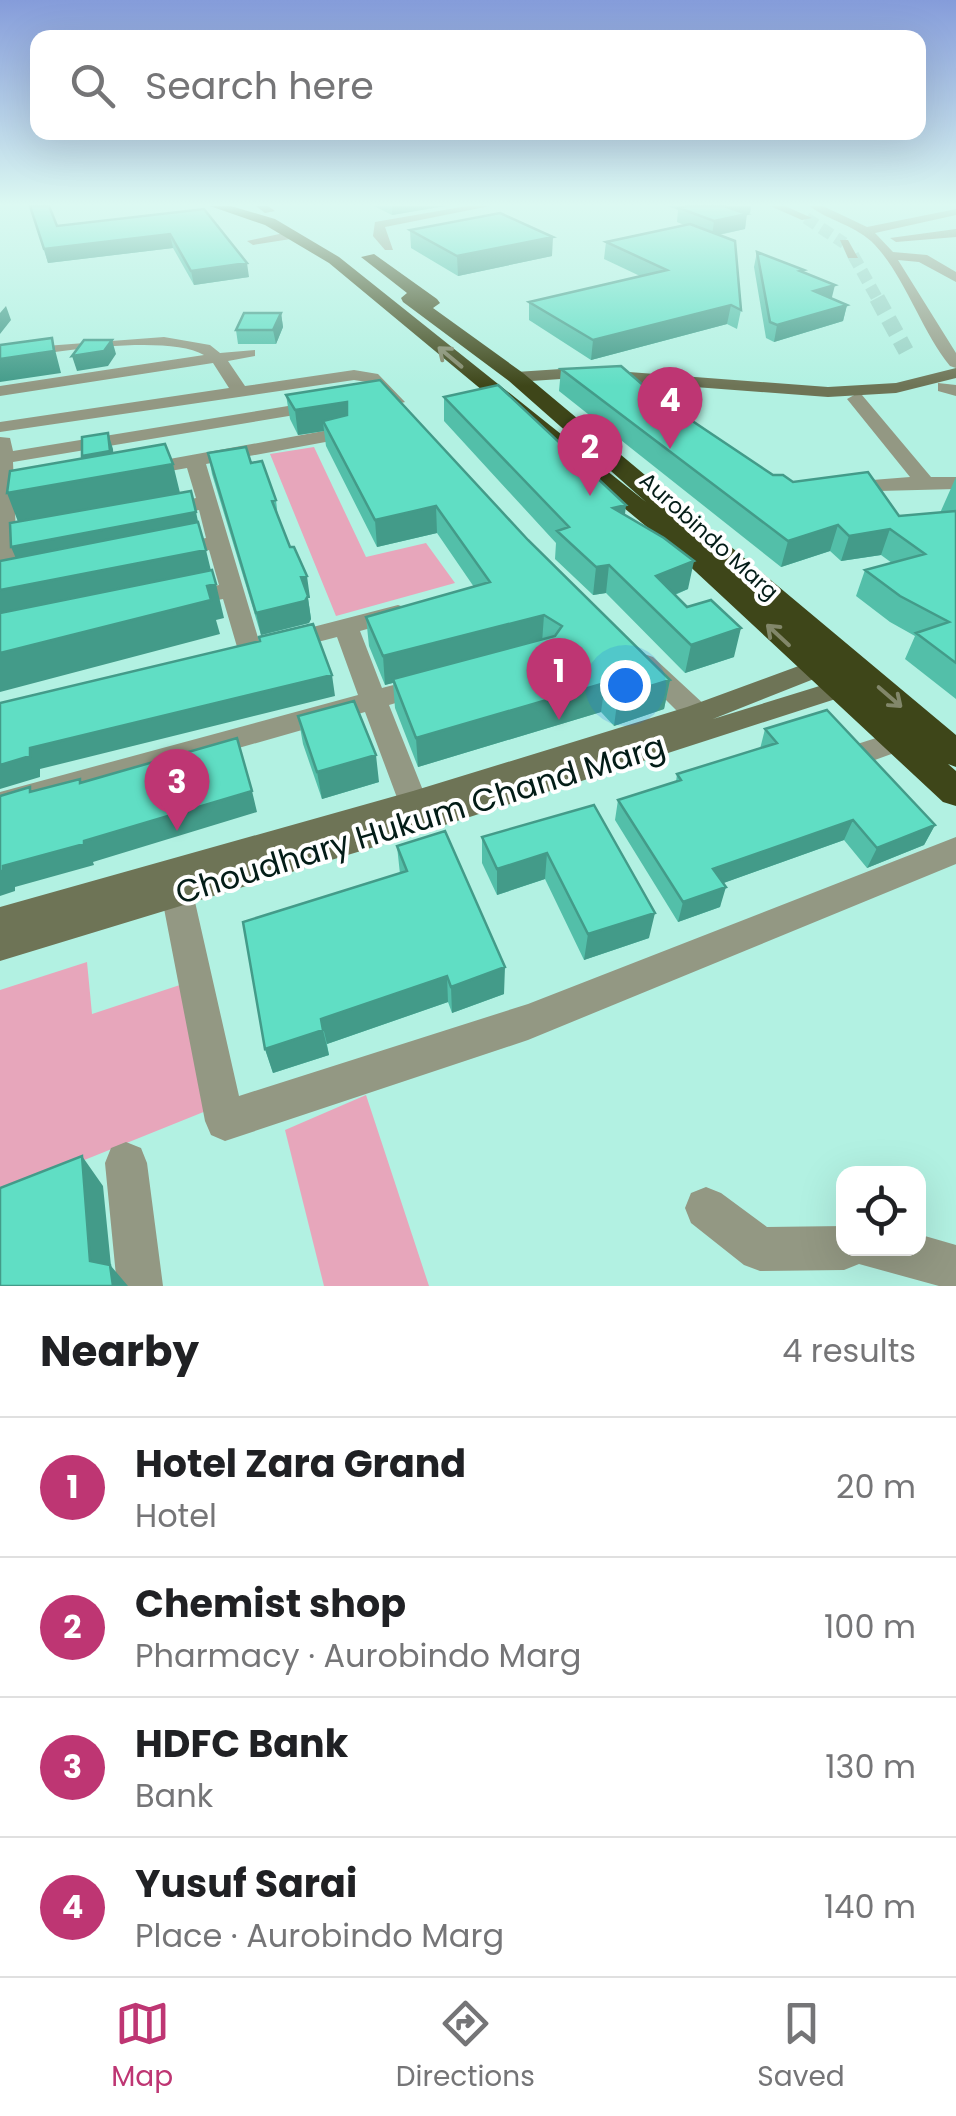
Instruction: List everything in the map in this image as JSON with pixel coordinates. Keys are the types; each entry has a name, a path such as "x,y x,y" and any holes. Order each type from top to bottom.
{"highway":[{"name":"Aurobindo Marg","path":"341,266 662,527 815,669 956,792"},
{"name":"Aurobindo Marg","path":"387,266 956,754"}],"street":[{"path":"893,266 953,356"},
{"path":"903,282 955,276"},
{"path":"0,355 141,342 201,346 216,356 239,390"},
{"path":"0,390 248,353"},
{"path":"516,377 576,373 828,392 953,383"},
{"path":"10,584 14,495 1,427 354,375 372,378 411,420"},
{"path":"548,375 628,385 856,399 908,395 953,383"},
{"path":"628,385 644,400"},
{"path":"360,399 389,394"},
{"path":"856,399 925,483"},
{"path":"4,458 338,402"},
{"path":"118,474 340,434"},
{"path":"195,460 232,590 240,654 420,607"},
{"path":"824,491 956,484"},
{"path":"134,516 207,502"},
{"path":"141,557 218,542"},
{"path":"154,606 232,590"},
{"path":"346,627 413,803"},
{"path":"630,650 697,714"},
{"name":"Choudhary Hukum Chand Marg","path":"0,922 413,803 697,714 815,669"},
{"path":"0,804 449,680"},
{"name":"Choudhary Hukum Chand Marg","path":"0,945 839,689"},
{"path":"861,754 898,740"},
{"path":"178,893 226,1122 528,1022 956,850"},
{"path":"126,1163 140,1286"},
{"path":"706,1208 760,1249 836,1248"},
{"path":"915,1256 941,1261 956,1271"}],"shaded area":[{"path":"314,447 366,557 426,543 455,583 336,616 270,454"},
{"path":"87,962 92,1014 192,981 206,1111 0,1194 0,990"},
{"path":"366,1095 429,1286 324,1286 285,1130"}],"building":[{"path":"188,266 226,266 191,271"},
{"path":"658,266 737,266 741,310 731,305 593,340 529,302 667,270"},
{"path":"760,266 794,266 804,270 800,271 835,285 814,291 847,305 777,325 770,322"},
{"path":"244,313 281,313 273,330 236,330"},
{"path":"52,338 54,351 0,359 0,345"},
{"path":"84,340 112,340 104,351 72,356"},
{"path":"621,366 658,398 773,475 783,475 793,482 868,472 899,516 956,511 956,663 916,633 949,622 900,596 865,570 925,554 890,529 849,536 838,525 788,541 561,369"},
{"path":"380,380 528,540 670,680 618,696 605,683 416,738 393,679 555,636 562,626 544,615 383,656 366,617 490,582 436,506 375,520 323,421 347,415 347,402 295,410 286,395"},
{"path":"498,385 626,505 613,508 694,561 656,576 687,607 711,600 741,628 691,645 609,565 596,567 557,531 569,527 444,397"},
{"path":"108,433 110,451 82,456 82,437"},
{"path":"165,444 173,464 7,493 10,471"},
{"path":"246,447 251,463 262,461 290,547 294,547 307,576 301,577 308,596 305,601 256,613 208,453"},
{"path":"191,491 196,512 11,547 10,523"},
{"path":"198,522 206,550 0,590 0,561"},
{"path":"212,570 216,584 207,586 211,600 0,653 0,613"},
{"path":"313,624 332,675 30,748 30,756 0,765 0,703 260,641 259,637"},
{"path":"354,701 376,755 317,772 298,716"},
{"path":"827,710 935,825 877,848 853,820 713,869 726,887 683,902 618,800 681,780 677,774 777,743 765,729"},
{"path":"237,738 252,791 3,866 0,871 0,796 30,787 30,792 80,779 80,783"},
{"path":"594,805 655,913 588,934 547,853 497,869 482,837"},
{"path":"445,831 505,967 451,987 447,976 321,1019 323,1030 265,1049 243,922 407,871 397,846"},
{"path":"82,1156 90,1261 110,1265 113,1286 0,1286 0,1188"}],"tunnel":[{"path":"859,266 878,300"},
{"path":"877,298 906,351"}],"place":[{"name":"Yusuf Sarai","path":"670,449"},
{"name":"Chemist shop","path":"590,496"},
{"name":"Hotel Zara Grand","path":"559,720"},
{"name":"HDFC Bank","path":"177,831"}]}
